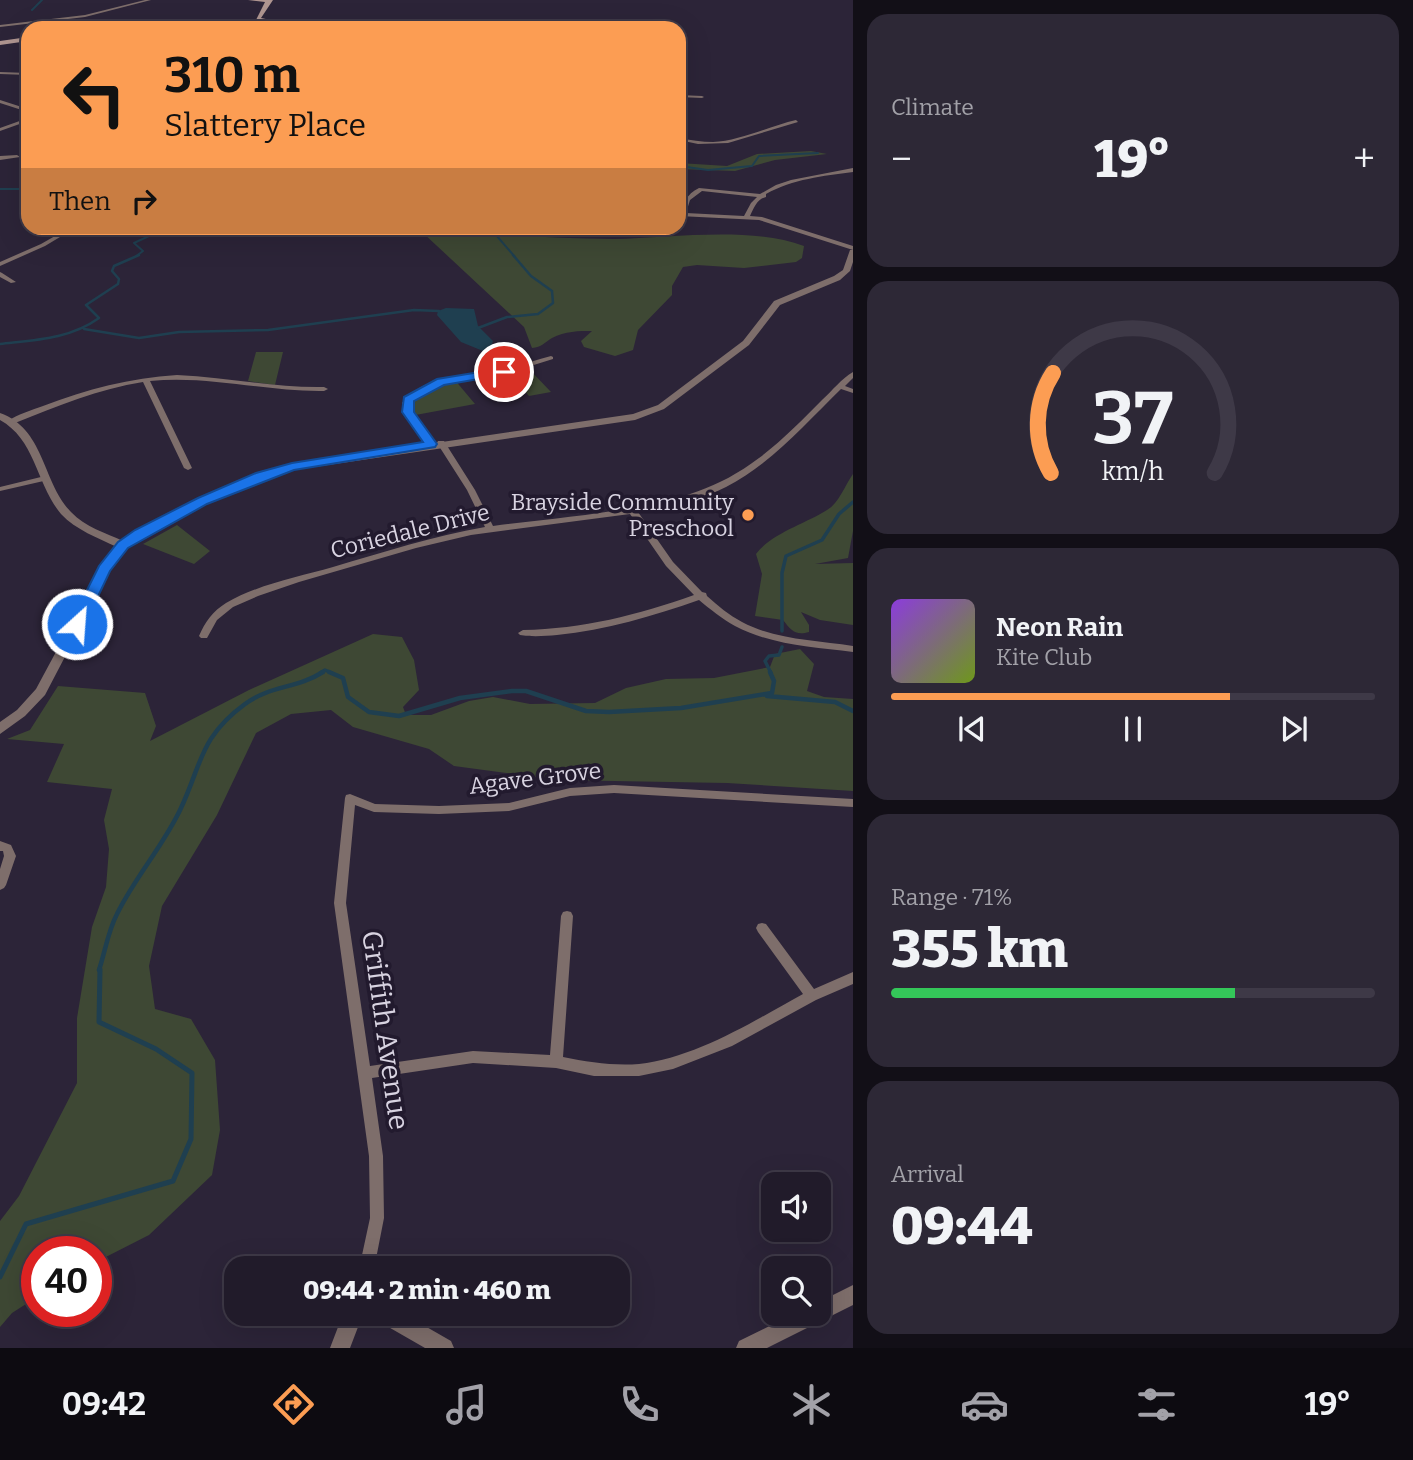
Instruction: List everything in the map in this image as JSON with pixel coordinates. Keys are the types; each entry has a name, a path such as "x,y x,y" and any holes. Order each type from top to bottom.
{"main road":[{"path":"252,0 270,0"},
{"path":"252,0 275,20"},
{"path":"256,21 270,0"},
{"path":"268,21 275,20"},
{"path":"0,43 21,40"}],"street":[{"path":"42,21 85,16 149,0"},
{"path":"0,26 21,24"},
{"path":"0,73 21,74"},
{"path":"686,96 702,97"},
{"path":"0,101 21,108"},
{"path":"686,140 708,144 734,142 796,121"},
{"path":"0,130 21,122"},
{"path":"10,126 21,128"},
{"path":"0,158 17,157"},
{"path":"747,216 764,196 792,180 853,170"},
{"path":"686,204 692,193 701,189 764,196"},
{"path":"0,729 41,692 104,569 123,545 175,514 261,476 292,467 436,444 599,424 635,417 661,407 746,343 777,303 837,278 846,271 853,250 793,226 747,216 686,214"},
{"path":"0,264 60,235"},
{"path":"0,274 13,282"},
{"path":"490,529 471,489 408,412 408,400 441,382 504,372 551,358"},
{"path":"504,372 513,383"},
{"name":"Coriedale Drive","path":"204,636 209,621 229,606 261,593 412,547 490,529 632,510 701,495 736,480 778,445 853,374"},
{"path":"12,421 88,390 146,380 203,378 275,389 324,389"},
{"path":"146,380 188,468"},
{"path":"839,386 853,391"},
{"path":"0,416 12,421 30,440 52,497 77,523 123,545"},
{"path":"0,489 45,478"},
{"path":"632,510 656,548 731,620 754,631 789,640 853,649"},
{"path":"523,633 546,633 625,618 667,609 702,595"},
{"name":"Agave Grove","path":"350,798 374,808 439,810 509,807 570,792 614,789 853,803"},
{"name":"Griffith Avenue","path":"350,798 340,903 376,1156 377,1217 369,1256"},
{"path":"0,846 7,848 10,856 0,885"},
{"path":"556,1062 567,916"},
{"path":"762,928 812,996"},
{"path":"363,1073 473,1057 556,1062 594,1070 639,1070 673,1063 726,1042 812,996 853,978"},
{"path":"831,1306 853,1295"},
{"path":"340,1348 348,1326"},
{"path":"406,1326 444,1348"},
{"path":"746,1348 791,1326"}],"green space":[{"path":"811,151 827,154 775,160 735,171 686,169 686,163 727,166 757,154"},
{"path":"425,235 614,239 735,235 760,236 804,246 802,258 796,262 744,268 697,265 683,267 672,286 672,295 638,330 633,350 615,356 584,347 581,341 592,331 562,334 532,348 524,327"},
{"path":"256,352 283,352 275,385 248,381"},
{"path":"529,369 551,392 529,396 508,373"},
{"path":"454,379 475,404 410,416 408,400 423,389"},
{"path":"853,474 853,531 848,558 815,564 853,563 853,625 820,620 801,612 809,625 809,632 797,633 783,620 755,616 762,574 756,554 771,540 831,507"},
{"path":"177,525 210,551 194,564 143,544"},
{"path":"373,634 402,637 414,660 419,690 403,707 406,715 431,715 469,701 493,697 530,704 595,703 626,688 666,679 714,678 770,667 775,654 800,649 814,664 807,691 824,697 853,699 853,791 727,783 557,780 454,766 429,749 353,727 331,710 291,714 256,733 217,815 162,906 149,966 155,1009 191,1019 215,1060 220,1130 212,1175 149,1235 112,1254 112,1236 21,1236 21,1307 0,1327 0,1221 19,1196 77,1083 77,1018 92,927 106,887 109,849 104,820 112,789 47,782 64,744 7,739 30,730 58,686 145,693 156,726 150,741 249,690"}],"water":[{"path":"446,308 474,309 478,326 493,341 491,347 483,351 461,342 437,315 438,311"}],"waterway":[{"path":"32,10 42,0"},
{"path":"686,167 708,170 752,166 759,156 818,153"},
{"path":"0,189 21,189"},
{"path":"136,256 143,251 134,243 154,235"},
{"path":"496,235 515,257"},
{"path":"478,328 507,317 538,314 553,303 552,291 531,276 513,255"},
{"path":"0,344 64,334 99,318 86,305 118,284 119,279 112,271 114,266 136,256"},
{"path":"84,329 139,338 179,332 268,330 414,310 439,311"},
{"path":"782,631 782,573 786,556 822,540 839,514 853,502"},
{"path":"771,673 765,661 769,656 779,655 782,647"},
{"path":"320,673 325,670 332,673"},
{"path":"99,970 117,914 174,822 204,752 219,728 230,716 255,698 303,682 323,672"},
{"path":"329,672 343,678 348,697 369,712 399,716 460,698 512,691 526,691 586,711 681,708 772,693 774,681 770,672"},
{"path":"767,696 835,702 853,711"},
{"path":"0,1277 26,1224 173,1181 191,1139 192,1073 156,1049 99,1022 100,969"}],"place":[{"name":"Brayside Community Preschool","path":"748,515"}],"route":[{"path":"77,624 104,569 123,545 139,533 202,501 261,476 292,467 431,444 408,412 408,400 423,389 441,382 504,372"}]}
